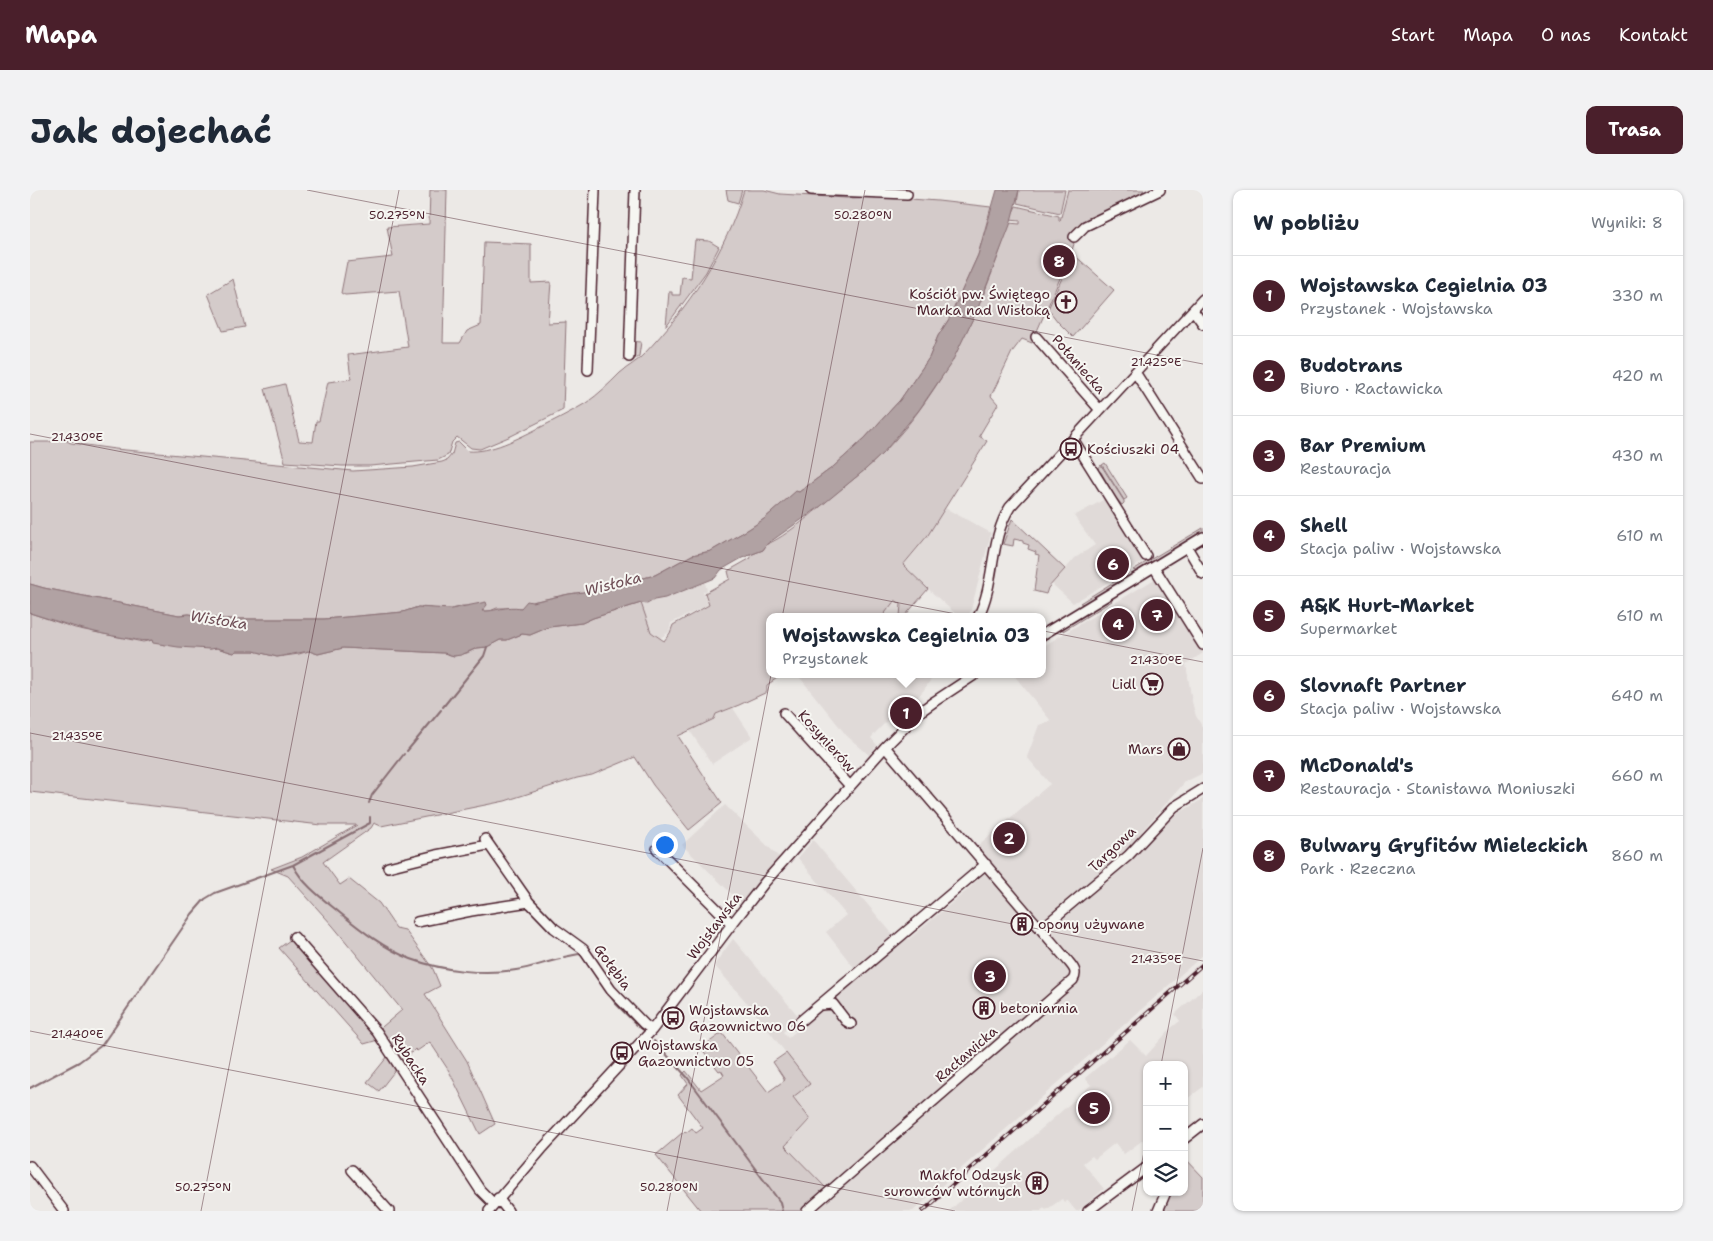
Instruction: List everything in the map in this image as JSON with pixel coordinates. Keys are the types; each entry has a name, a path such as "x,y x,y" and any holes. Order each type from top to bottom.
{"street":[{"path":"588,370 595,190"},
{"path":"629,357 635,190"},
{"path":"811,190 907,194"},
{"path":"1074,237 1084,226 1160,190"},
{"path":"980,613 985,601 997,538 1006,514 1021,495 1203,300"},
{"path":"1193,310 1203,324"},
{"name":"Połaniecka","path":"1036,337 1100,410"},
{"path":"1135,372 1203,479"},
{"path":"1073,439 1146,556"},
{"path":"1046,633 1203,537"},
{"path":"1187,547 1203,574"},
{"path":"1154,567 1203,645"},
{"path":"958,678 961,684"},
{"name":"Wojsławska","path":"494,1205 652,1030 765,882 884,747 921,711 970,678"},
{"name":"Kosynierów","path":"784,713 850,786"},
{"name":"Racławicka","path":"806,1211 1073,980 1076,974 1074,968 884,747"},
{"name":"Targowa","path":"1041,929 1128,856 1174,807 1203,789"},
{"name":"Gołębia","path":"388,867 487,842 529,902 554,928 583,949 611,990 652,1030"},
{"path":"657,849 732,924"},
{"path":"797,1024 986,864"},
{"path":"417,922 471,910 529,902"},
{"name":"Rybacka","path":"294,937 377,1032 480,1190 494,1205 508,1211"},
{"path":"820,1005 833,1004 846,1021 851,1024"},
{"path":"1188,1136 1203,1124"},
{"path":"30,1166 64,1211"},
{"path":"352,1170 389,1211"},
{"path":"1088,1211 1143,1170"},
{"path":"1158,1211 1164,1196"}],"shaded area":[{"path":"430,190 447,190 443,343 460,343 467,331 481,325 484,242 531,244 531,283 551,282 548,323 566,322 563,410 480,449 471,448 457,437 452,442 448,455 438,460 370,466 285,462 265,389 285,384 299,441 313,442 316,421 319,421 328,382 351,379 348,355 408,347 399,291 345,295 341,293 347,262 393,257 387,227 429,224"},
{"path":"726,190 742,190 738,203 728,200"},
{"path":"744,190 764,190 780,194 846,198 883,197 991,207 978,255 949,319 938,336 929,358 900,400 865,438 833,467 799,492 796,492 764,519 711,551 692,555 655,575 598,590 532,602 521,608 497,608 490,611 481,611 479,604 475,606 462,606 451,610 418,607 403,612 324,619 224,619 189,614 179,615 30,584 30,442 50,442 60,438 71,443 115,449 353,471 413,467 442,462 447,460 452,454 455,443 459,442 468,451 486,450 504,444 586,403 644,354 676,318 704,278 727,235"},
{"path":"1019,190 1065,190 1060,213 1017,203"},
{"path":"1068,190 1144,190 1142,195 1085,223 1082,222 1072,232 1070,238 1074,244 1071,253 1032,343 1022,339 1012,352 991,396 998,404 979,436 987,441 928,535 903,565 928,589 907,613 900,613 901,604 895,600 885,613 766,613 766,678 777,678 767,685 767,692 716,714 714,719 678,736 722,803 689,830 653,785 635,757 592,775 505,801 381,826 374,823 371,828 323,862 340,885 349,879 379,903 396,928 405,930 433,969 440,986 425,994 467,1061 495,1124 480,1134 449,1071 430,1042 417,1051 415,1049 379,1091 367,1082 388,1056 378,1040 364,1044 279,948 294,937 376,1032 402,1010 333,926 288,876 271,869 302,857 357,825 321,825 30,792 30,613 75,628 143,642 152,640 210,649 217,648 234,653 235,651 254,651 277,657 309,651 318,654 343,648 444,653 454,656 477,648 487,647 500,640 507,640 522,634 530,635 549,627 582,623 641,603 651,632 664,641 673,625 709,605 705,593 730,579 728,571 751,558 750,555 763,550 767,544 800,523 883,453 905,428 925,402 960,346 987,285 1009,223 1020,224 1020,220 1010,219 1016,206 1059,216 1060,221"},
{"path":"695,240 709,241 719,247 706,272 666,326 669,292 672,292 672,295 680,295 682,277 691,278"},
{"path":"1073,254 1114,290 1073,337 1048,309"},
{"path":"233,279 245,327 223,331 208,294"},
{"path":"629,341 641,342 639,356 632,361 629,360"},
{"path":"1105,463 1127,498 1124,500 1102,465"},
{"path":"1101,465 1124,501 1122,505 1115,497 1101,472 1097,473"},
{"path":"1105,499 1144,561 1073,603 1052,584 1075,558 1095,545 1074,516"},
{"path":"945,508 991,533 970,613 955,613 903,566 928,535"},
{"path":"1012,519 1065,569 1048,588 1046,594 1034,591 1039,555 1028,549 1029,545 1023,543 1023,541 1014,539 1013,546 1003,544"},
{"path":"1203,528 1203,532 1139,572 1133,570"},
{"path":"1128,573 1124,580 1085,604 1080,603"},
{"path":"1163,574 1203,637 1203,653 1186,664 1192,702 1196,716 1203,728 1203,773 1185,782 1142,831 1150,840 1174,816 1203,799 1203,955 913,1211 814,1211 831,1193 785,1146 810,1120 793,1097 809,1083 748,1004 714,965 733,939 800,1018 783,1032 788,1038 895,946 905,939 909,939 966,891 992,866 976,847 1050,784 1027,757 1039,725 1051,721 1016,678 1046,678 1046,645"},
{"path":"705,583 707,590 703,592 708,605 671,623 669,632 660,638 651,632 641,607 642,604 665,598"},
{"path":"895,599 901,604 900,613 885,613"},
{"path":"1110,599 1112,601 1063,631 1063,627"},
{"path":"800,678 932,678 901,716 896,712 871,738 877,745 869,755 847,736"},
{"path":"733,708 752,737 712,764 690,731 714,719 715,714"},
{"path":"725,805 780,858 742,904 682,845"},
{"path":"813,840 895,937 856,970 826,932 846,915 798,858"},
{"path":"1203,989 1203,1087 1188,1098 1188,1061 1143,1061 1143,1140 1124,1154 1115,1143 1095,1159 1092,1156 1083,1163 1104,1189 1078,1211 1067,1200 1064,1202 1062,1199 1046,1210 1044,1207 1041,1211 949,1211 1091,1085 1085,1078 1130,1040 1146,1056 1171,1028 1180,1021 1175,1014"},
{"path":"722,1033 768,1092 785,1080 773,1062 786,1053 810,1084 793,1097 810,1119 785,1146 827,1189 803,1211 701,1211 656,1155 682,1133 692,1128 696,1133 703,1128 678,1095 688,1084 682,1075 686,1071 701,1090 724,1075 701,1048"},
{"path":"1188,1161 1203,1177 1203,1211 1162,1211 1168,1196 1188,1196"}],"water":[{"name":"Wisłoka","path":"997,190 1019,190 1010,225 978,308 952,362 919,410 883,453 866,469 821,506 767,544 763,550 742,558 721,570 715,578 647,604 641,603 582,623 549,627 530,635 522,634 507,640 500,640 487,647 477,648 454,656 444,653 343,648 318,654 309,651 277,657 254,651 236,651 234,653 217,648 178,647 153,643 152,640 142,641 113,636 30,613 30,584 179,615 189,614 224,619 324,619 403,612 418,607 451,609 486,602 487,605 482,611 491,611 510,607 521,608 527,601 532,602 598,590 655,575 692,555 711,551 764,519 796,491 799,492 833,467 865,438 900,400 929,358 938,336 949,319 978,255"}],"waterway":[{"path":"443,707 484,656 487,647"},
{"path":"407,751 441,710"},
{"path":"369,803 372,795 404,754"},
{"path":"30,1088 79,1062 102,1045 192,914 205,899 215,893 293,865 370,823 370,817"},
{"path":"293,865 302,879 320,897 383,945 411,959 450,969 477,972 522,969 560,959"},
{"path":"564,957 579,954 584,957"},
{"path":"609,994 615,1003 639,1027"},
{"path":"654,1041 687,1077 780,1202 782,1211"}],"railway":[{"path":"923,1211 1203,964"}],"place":[{"name":"Bulwary Gryfitów Mieleckich","path":"1059,261"},
{"name":"Kościół pw. Świętego Marka nad Wisłoką","path":"1066,302"},
{"name":"Kościuszki 04","path":"1071,449"},
{"name":"Slovnaft Partner","path":"1113,564"},
{"name":"McDonald's","path":"1157,615"},
{"name":"Shell","path":"1118,624"},
{"name":"Lidl","path":"1152,684"},
{"name":"Wojsławska Cegielnia 03","path":"906,713"},
{"name":"Mars","path":"1179,749"},
{"name":"Budotrans","path":"1009,838"},
{"name":"opony używane","path":"1022,924"},
{"name":"Bar Premium","path":"990,976"},
{"name":"betoniarnia","path":"984,1008"},
{"name":"Wojsławska Gazownictwo 06","path":"673,1018"},
{"name":"Wojsławska Gazownictwo 05","path":"622,1053"},
{"name":"A&K Hurt-Market","path":"1094,1108"},
{"name":"Makfol Odzysk surowców wtórnych","path":"1037,1183"}]}
